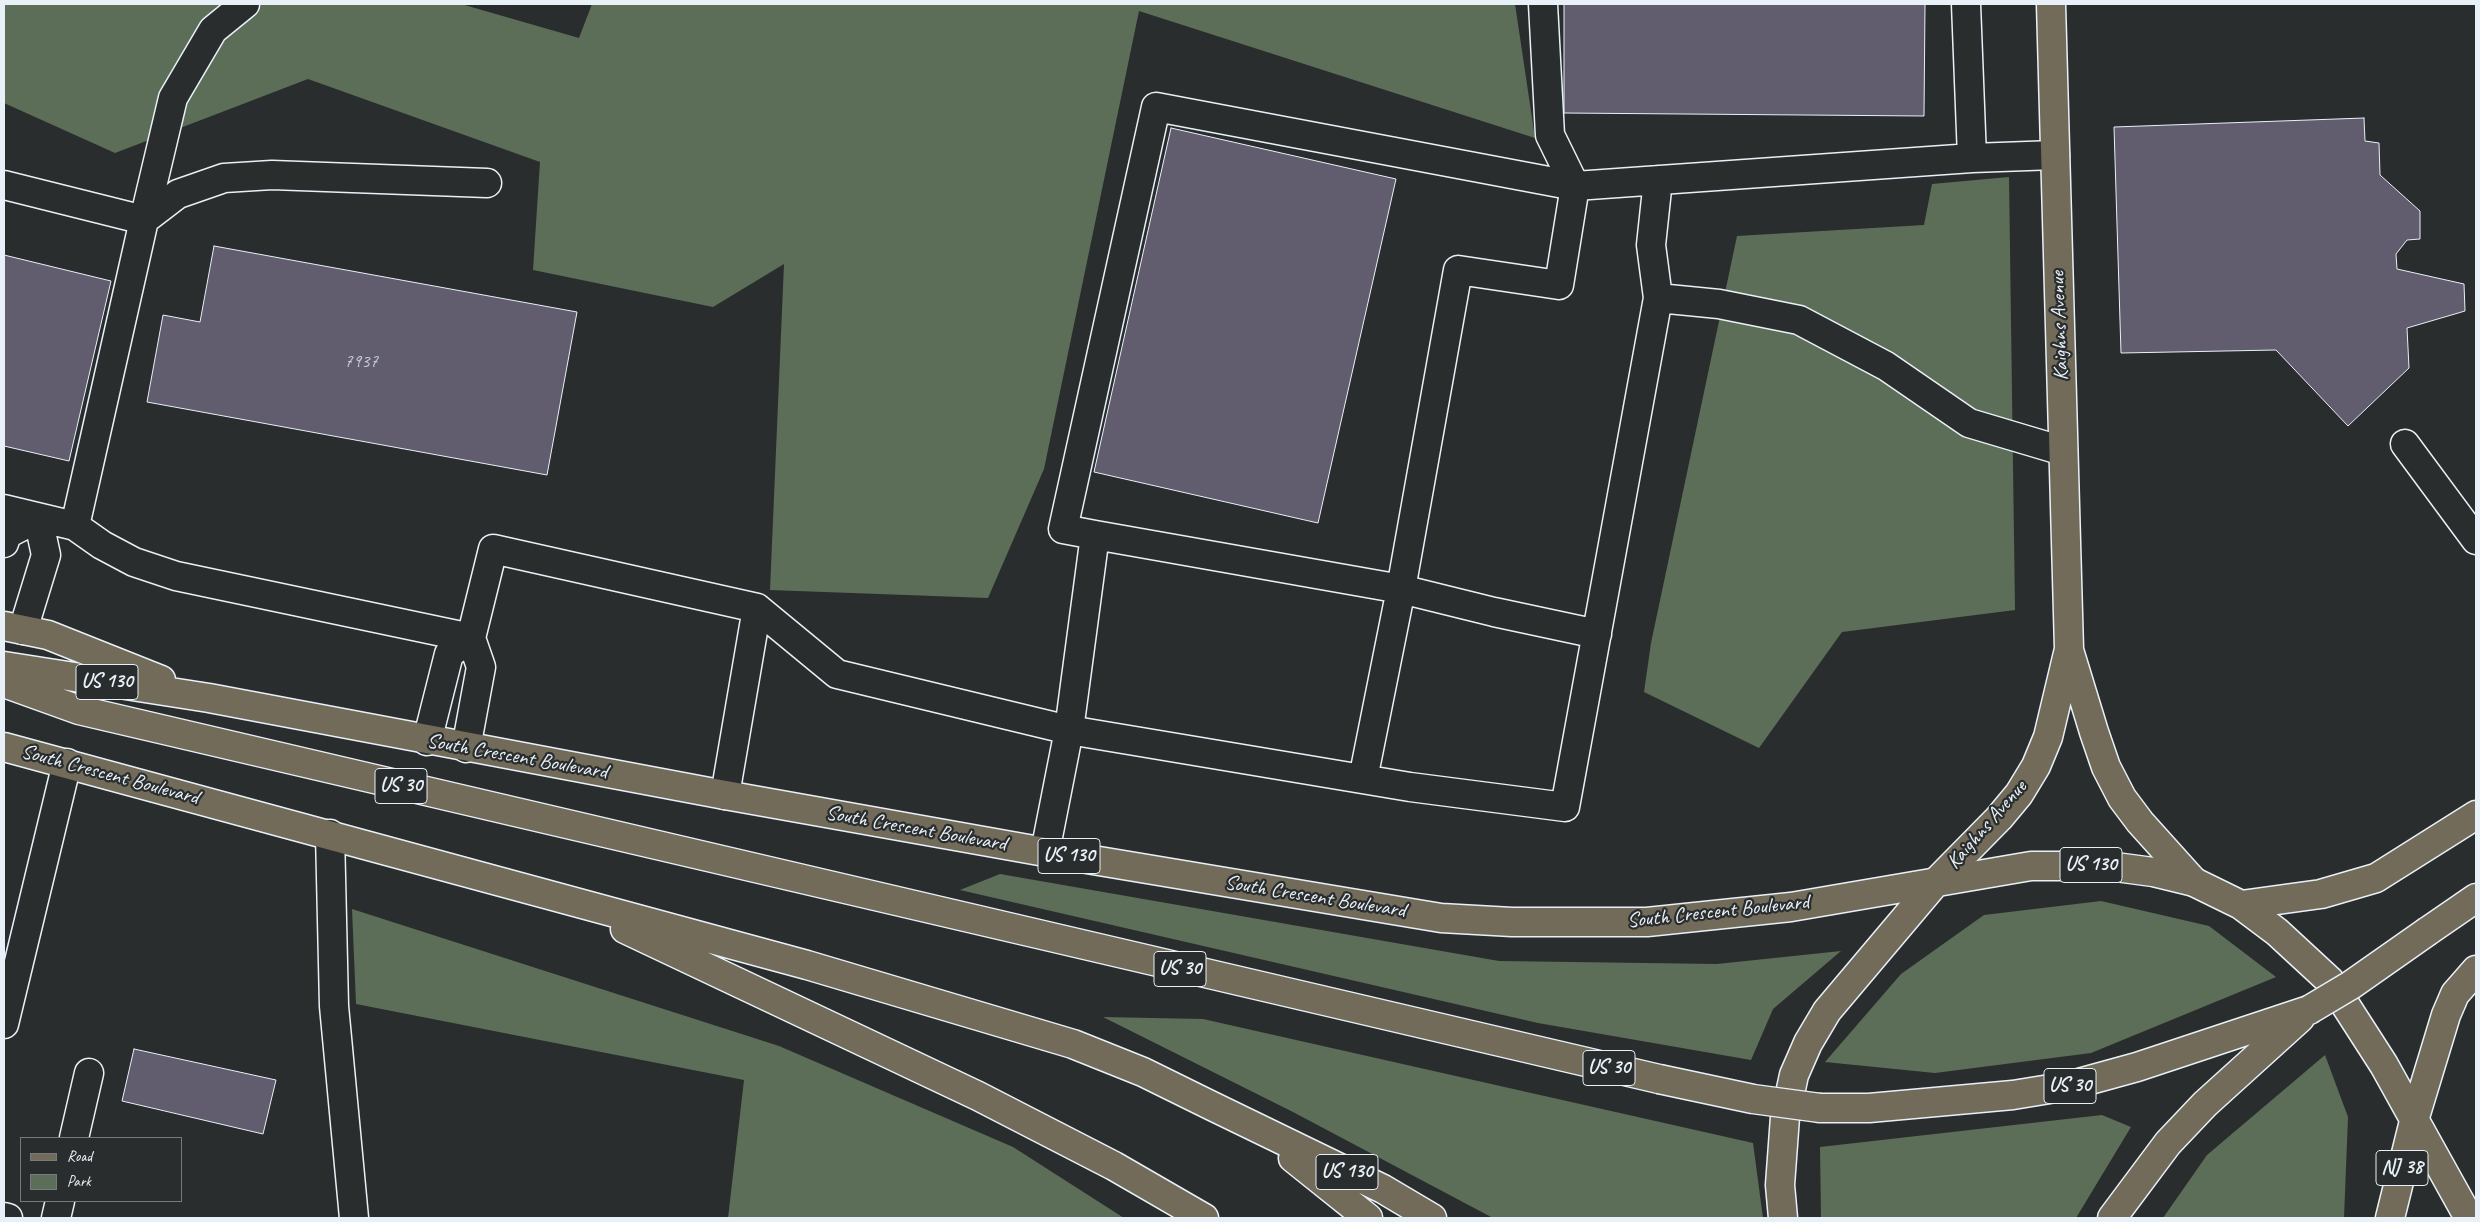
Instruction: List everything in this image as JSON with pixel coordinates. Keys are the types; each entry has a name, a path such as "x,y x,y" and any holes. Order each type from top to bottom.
{"main road":[{"name":"Kaighns Avenue","path":"2051,4 2069,649 2106,767 2122,798 2140,822 2194,882"},
{"path":"13,628 48,635 209,698"},
{"name":"Kaighns Avenue","path":"1783,1218 1780,1185 1785,1117 1794,1076 1808,1043 1827,1011 1935,884 2019,794 2036,766 2048,737 2069,649"},
{"name":"South Crescent Boulevard","path":"4,666 209,698 427,741 725,795 1045,852 1441,918 1512,922 1647,922 1791,907 1935,884 2030,866 2072,864 2108,866 2153,872 2194,882 2241,905 2277,932 2330,982 2352,1012 2414,1117 2468,1218"},
{"name":"US 30","path":"4,683 79,710 1659,1079 1753,1099 1820,1108 1869,1108 2003,1096 2068,1086 2118,1073 2309,1010 2352,986 2476,898"},
{"name":"South Crescent Boulevard","path":"4,747 807,965 1073,1044 1143,1072 1383,1189 1432,1218"},
{"path":"2241,905 2321,894 2376,878 2476,815"},
{"path":"560,899 978,1096 1114,1166 1204,1218"},
{"path":"2414,1117 2449,1008 2455,994 2476,970"},
{"path":"2112,1218 2174,1136 2205,1104 2309,1010"},
{"name":"NJ 38","path":"2390,1218 2414,1117"},
{"path":"1259,1130 1368,1218"}],"lane":[{"path":"75,526 173,98 213,30 245,4"},
{"path":"1362,779 1401,589 1458,270 1559,285 1575,186 1550,135 1543,4"},
{"path":"1966,4 1972,158"},
{"path":"1597,634 1494,612 1401,589 1064,529 1156,107 1575,186 1972,158 2055,155"},
{"path":"144,220 178,194 224,178 272,175 487,183"},
{"path":"466,748 481,667 471,638 493,549 757,608 836,674 1069,730 1362,779 1565,807 1658,298 1650,245 1658,180"},
{"path":"4,185 144,220"},
{"path":"1658,298 1719,304 1799,320 1886,366 1969,423 2063,451"},
{"path":"2405,444 2476,540"},
{"path":"4,509 75,526 102,545 134,562 176,576 471,638"},
{"path":"4,543 7,534 38,518"},
{"path":"13,628 46,556 38,518"},
{"path":"1045,852 1069,730 1095,535"},
{"path":"725,795 757,608"},
{"path":"427,741 449,654 471,638"},
{"path":"4,1024 67,763"},
{"path":"330,834 334,1006 354,1218"},
{"path":"74,1137 88,1073"},
{"path":"56,1218 60,1202"},
{"path":"4,1217 8,1218"}],"green space":[{"path":"4,4 461,4 579,38 592,4 1515,4 1535,138 1139,11 1044,469 988,598 770,590 784,264 713,307 533,270 540,162 308,79 115,153 4,103"},
{"path":"2009,177 2015,610 1842,632 1759,748 1644,692 1651,643 1737,236 1924,225 1932,184"},
{"path":"1000,874 1499,961 1717,964 1841,951 1773,1009 1751,1060 1538,1023 960,890"},
{"path":"2101,901 2209,926 2276,977 2091,1053 1935,1073 1825,1062 1901,974 1984,915"},
{"path":"352,909 779,1046 1013,1147 1124,1218 728,1218 744,1080 356,1004"},
{"path":"1103,1017 1203,1019 1753,1143 1763,1218 1493,1218 1293,1112"},
{"path":"2325,1055 2348,1117 2344,1218 2163,1218 2207,1155"},
{"path":"2102,1115 2131,1127 2076,1218 1821,1218 1820,1147"}],"building":[{"path":"1564,4 1925,4 1924,116 1564,113"},
{"path":"2364,118 2365,141 2379,143 2380,175 2420,211 2420,239 2407,240 2396,254 2397,269 2464,284 2465,311 2407,328 2409,368 2348,426 2276,350 2121,353 2114,127"},
{"path":"1171,128 1396,179 1318,523 1094,472"},
{"path":"214,246 577,312 547,475 147,402 163,315 200,322"},
{"path":"4,255 111,281 69,461 4,446"},
{"path":"134,1049 276,1080 263,1134 122,1101"}]}
